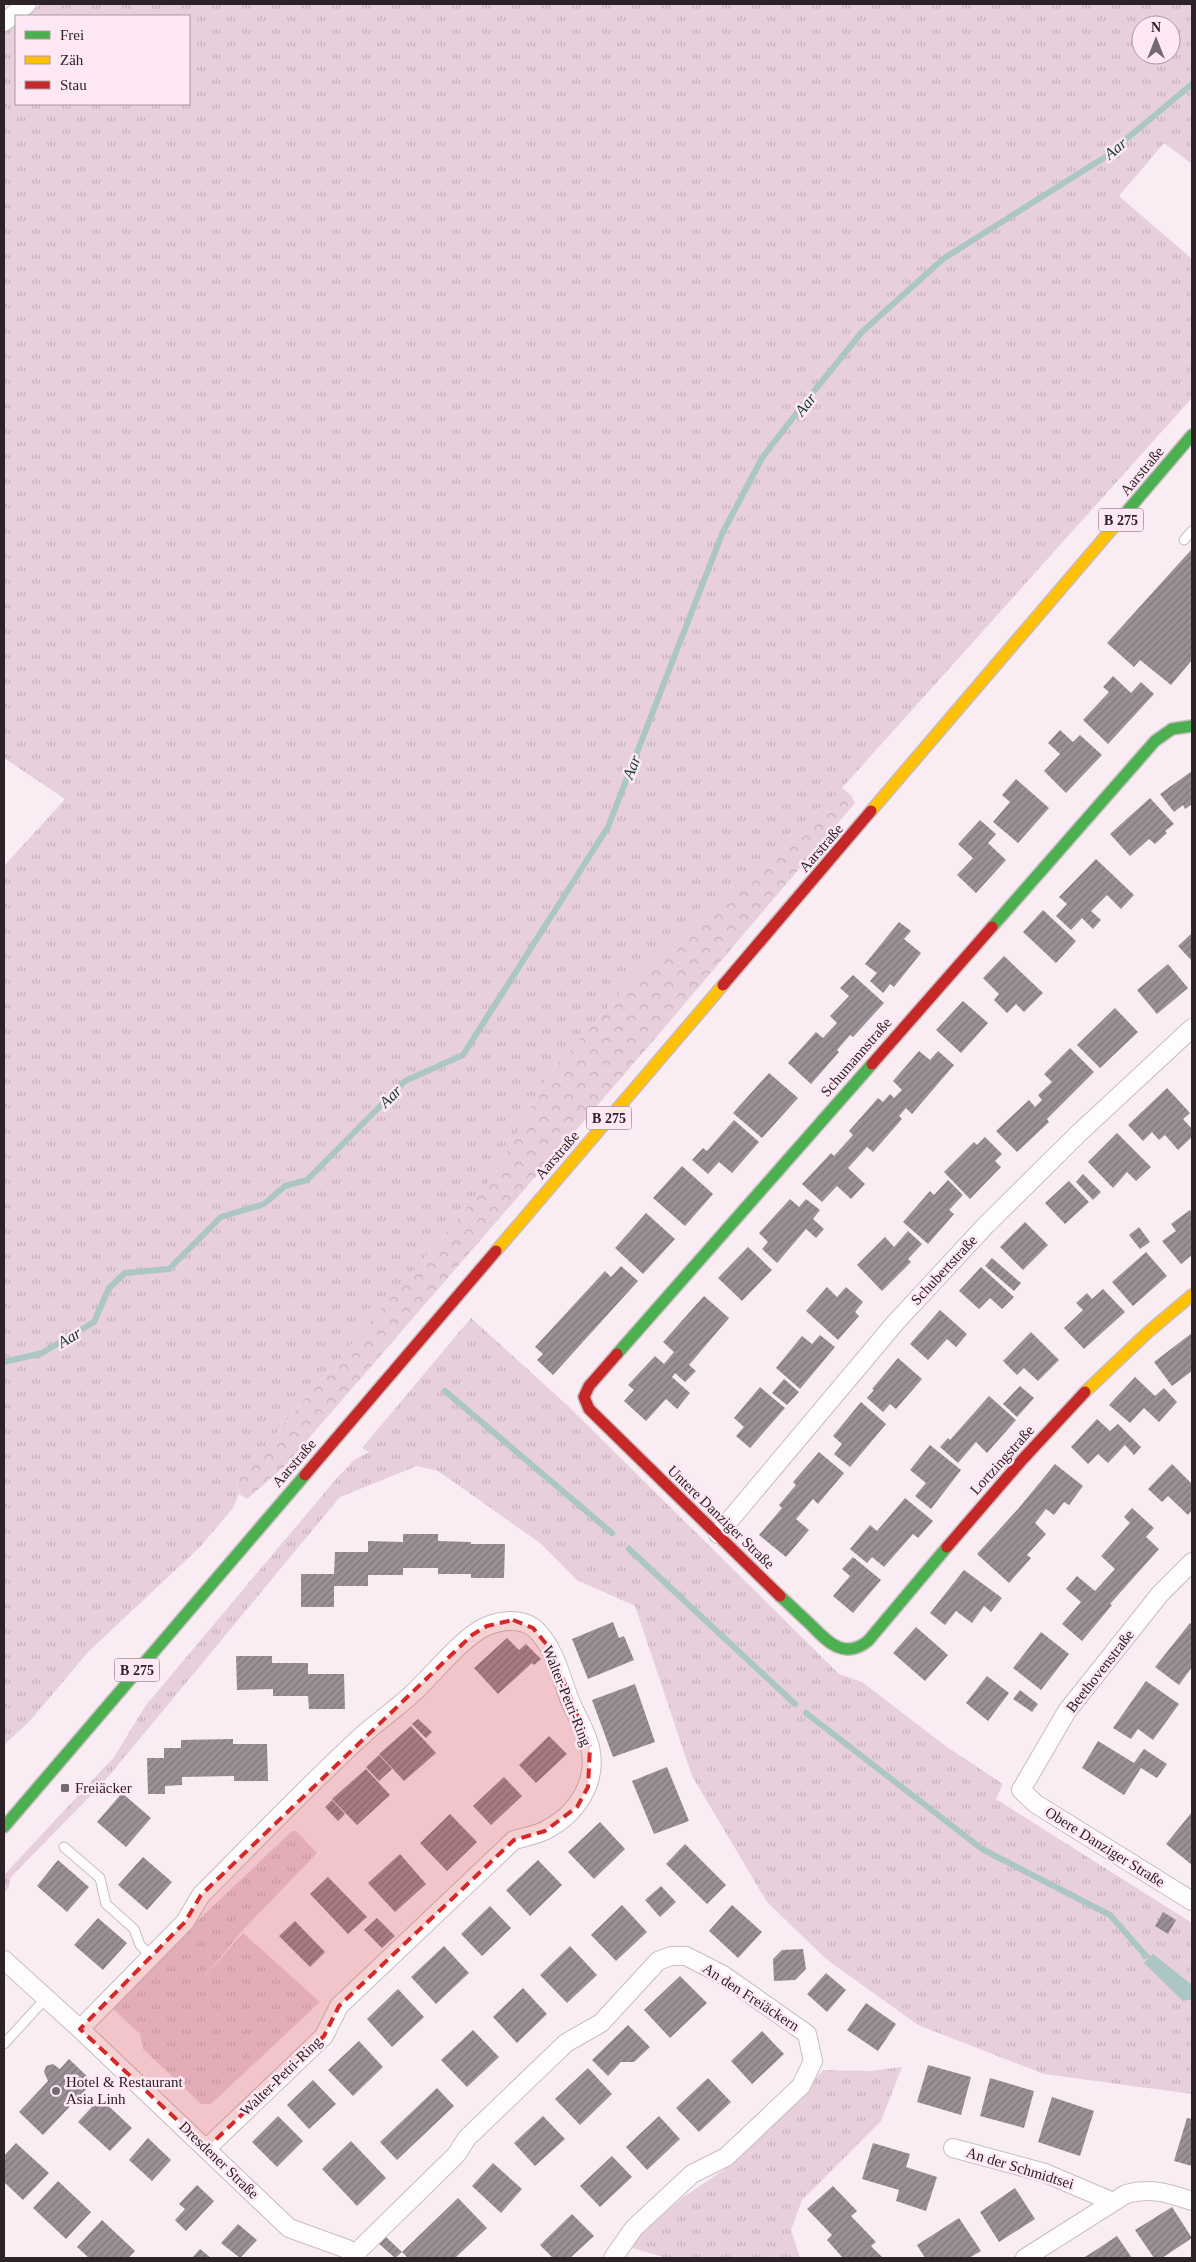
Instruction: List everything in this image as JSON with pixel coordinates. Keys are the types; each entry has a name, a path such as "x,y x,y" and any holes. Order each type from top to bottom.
{"main road":[{"name":"Aarstraße","path":"4,1826 1192,435"},
{"name":"Schumannstraße","path":"584,1397 589,1386 728,1225 1155,741 1167,731 1182,726 1192,726"},
{"name":"Lortzingstraße","path":"844,1650 860,1648 868,1641 1014,1466 1093,1383 1169,1313 1192,1295"},
{"name":"Untere Danziger Straße","path":"584,1397 590,1409 828,1642 844,1650"}],"street":[{"name":"Schubertstraße","path":"718,1534 896,1322 979,1232 1079,1133 1192,1028"},
{"name":"Beethovenstraße","path":"1021,1790 1067,1711 1160,1594 1192,1562"},
{"name":"Walter-Petri-Ring","path":"80,2029 185,1922 201,1894 353,1745 411,1695 472,1635 487,1626 513,1620 524,1622 533,1628 552,1651 574,1713 590,1747 592,1769 588,1787 577,1807 562,1821 545,1831 514,1840 339,2006 324,2036 207,2148"},
{"name":"Obere Danziger Straße","path":"1021,1790 1036,1804 1192,1901"},
{"name":"An den Freiäckern","path":"356,2257 456,2155 467,2138 566,2043 600,2023 658,1961 671,1956 686,1956 723,1975 807,2034 813,2062 801,2086 726,2158 692,2174 634,2228 618,2257"},
{"name":"Dresdener Straße","path":"4,1960 207,2148 290,2228 347,2249 356,2257"},
{"name":"An der Schmidtsei","path":"953,2148 1046,2173 1113,2202"},
{"path":"1025,2258 1126,2194 1140,2190 1155,2190 1192,2201"}],"lane":[{"path":"1184,540 1192,531"},
{"path":"64,1847 100,1878 106,1904 134,1929 140,1945 151,1956"},
{"path":"4,2044 46,1998"}],"highlighted area":[{"path":"513,1620 533,1628 552,1651 590,1747 588,1787 577,1807 545,1831 514,1840 339,2006 324,2036 207,2148 80,2029 185,1922 201,1895 472,1635 487,1626"}],"green space":[{"path":"41,4 1192,4 1192,164 1164,143 1119,196 1192,259 1192,398 842,788 644,967 548,1075 494,1176 237,1479 239,1494 233,1508 200,1547 88,1652 29,1722 4,1745 4,866 65,799 4,758 4,32 15,24 15,105 190,105 190,15 26,15"},
{"path":"842,788 851,795 855,803 653,1041 284,1467 247,1499 239,1494 237,1479 494,1176 548,1075 644,967"},
{"path":"471,1318 567,1405 839,1674 862,1682 947,1747 1003,1784 996,1799 1192,1923 1192,2094 1044,2074 918,2025 826,1959 767,1902 692,1776 635,1606 577,1580 540,1543 438,1471 417,1466 340,1497 103,1783 10,1878 9,1887 4,1894 4,1875 114,1757 146,1705 336,1479 354,1460 369,1452 362,1448"},
{"path":"292,1831 296,1831 317,1853 243,1930 200,1982 243,1933 320,2002 211,2104 201,2104 143,2049 140,2034 109,2005"},
{"path":"902,2067 881,2121 802,2200 791,2230 800,2258 667,2258 632,2248 634,2240 682,2198 725,2169 799,2098 823,2070 870,2071"}],"shaded area":[{"path":"1153,1954 1192,1985 1192,1999 1183,2001 1144,1963"}],"building":[{"path":"1191,550 1192,660 1171,685 1140,660 1134,667 1107,643"},
{"path":"1113,676 1131,693 1141,682 1154,694 1108,744 1083,720 1109,692 1103,687"},
{"path":"1060,730 1073,742 1080,735 1102,755 1066,793 1044,771 1060,754 1048,743"},
{"path":"1192,771 1192,804 1185,809 1183,805 1174,812 1160,794"},
{"path":"1016,779 1049,808 1018,843 993,822 1010,802 1002,795"},
{"path":"1150,798 1174,824 1165,831 1167,833 1155,844 1149,839 1130,856 1110,834"},
{"path":"980,820 996,834 988,843 1006,860 976,893 957,875 973,858 958,844"},
{"path":"1096,859 1134,895 1121,909 1107,895 1091,911 1101,920 1093,929 1082,918 1071,930 1056,916 1067,904 1059,897"},
{"path":"1043,910 1076,941 1056,963 1023,932"},
{"path":"899,922 911,931 904,939 921,953 894,987 890,984 883,993 870,981 877,973 865,964"},
{"path":"1192,933 1192,961 1178,946"},
{"path":"1004,956 1043,993 1024,1012 1016,1004 1007,1013 994,1000 999,994 983,978"},
{"path":"1168,964 1188,988 1157,1014 1137,990"},
{"path":"853,975 884,1003 853,1037 850,1035 837,1050 839,1052 811,1084 788,1063 816,1032 823,1038 837,1023 830,1016 849,996 840,988"},
{"path":"963,1001 988,1023 961,1053 936,1030"},
{"path":"1115,1008 1138,1032 1100,1068 1077,1045"},
{"path":"1070,1048 1094,1072 1047,1119 1049,1122 1017,1152 996,1131 1029,1100 1035,1107 1042,1100 1038,1095 1052,1082 1044,1074"},
{"path":"919,1051 930,1060 938,1051 954,1065 912,1114 906,1108 899,1116 902,1119 873,1152 867,1147 848,1168 865,1184 851,1199 837,1186 822,1202 802,1184 831,1153 834,1156 853,1135 849,1131 878,1098 883,1102 890,1094 894,1098 902,1090 893,1081"},
{"path":"769,1073 798,1098 762,1138 733,1113"},
{"path":"1167,1088 1190,1113 1183,1119 1192,1129 1192,1137 1178,1150 1165,1135 1159,1140 1152,1132 1143,1141 1128,1125"},
{"path":"734,1120 759,1142 732,1173 719,1162 708,1174 692,1160 703,1148 707,1151"},
{"path":"1117,1133 1151,1167 1136,1181 1127,1172 1113,1188 1088,1162"},
{"path":"985,1137 1002,1154 995,1161 1001,1167 970,1199 944,1172 974,1142 977,1145"},
{"path":"682,1166 713,1194 685,1226 653,1198"},
{"path":"1083,1174 1101,1192 1093,1200 1076,1182"},
{"path":"948,1180 963,1195 949,1210 954,1214 928,1244 903,1222 930,1191 934,1195"},
{"path":"1069,1181 1089,1202 1065,1224 1045,1203"},
{"path":"790,1199 799,1207 806,1199 820,1210 813,1219 824,1229 816,1238 806,1229 777,1263 762,1249 768,1242 759,1233"},
{"path":"1190,1210 1192,1213 1192,1255 1181,1264 1162,1241 1176,1231 1171,1224"},
{"path":"646,1213 675,1239 643,1274 615,1248"},
{"path":"1025,1222 1048,1245 1023,1270 1000,1247"},
{"path":"1139,1227 1150,1242 1140,1249 1129,1235"},
{"path":"908,1231 922,1244 908,1259 911,1262 882,1291 857,1265 885,1237 894,1247"},
{"path":"748,1247 772,1270 742,1301 718,1278"},
{"path":"1146,1252 1167,1276 1133,1306 1112,1282"},
{"path":"992,1258 1021,1283 1014,1291 985,1266"},
{"path":"621,1266 638,1281 553,1375 537,1360 543,1354 535,1347 605,1271 611,1277"},
{"path":"981,1267 1014,1297 1002,1309 990,1298 979,1309 959,1291"},
{"path":"827,1287 837,1297 846,1287 863,1302 855,1312 859,1316 838,1340 806,1311"},
{"path":"1103,1289 1125,1312 1084,1349 1064,1328 1083,1310 1076,1303 1087,1293 1092,1299"},
{"path":"704,1296 729,1318 689,1365 696,1371 685,1382 675,1373 672,1377 690,1393 677,1409 666,1399 646,1421 624,1401 634,1390 628,1385 655,1356 664,1364 674,1352 663,1342"},
{"path":"940,1310 967,1334 956,1347 947,1339 928,1360 910,1344"},
{"path":"1031,1332 1059,1360 1038,1381 1024,1368 1017,1375 1003,1361"},
{"path":"1192,1333 1192,1371 1172,1386 1154,1362"},
{"path":"820,1335 835,1347 800,1389 776,1368 802,1336 812,1344"},
{"path":"898,1358 922,1379 896,1409 890,1404 883,1412 867,1398 874,1390 872,1389"},
{"path":"1135,1377 1155,1396 1164,1388 1177,1402 1159,1422 1144,1408 1130,1423 1109,1405"},
{"path":"784,1379 799,1392 787,1405 772,1393"},
{"path":"1020,1386 1034,1398 1017,1417 1003,1404"},
{"path":"760,1387 785,1408 750,1448 736,1436 744,1427 734,1418"},
{"path":"989,1396 1016,1420 987,1453 976,1442 958,1463 940,1447 948,1438 950,1440"},
{"path":"861,1402 886,1424 850,1467 834,1454 842,1444 833,1436"},
{"path":"1097,1419 1110,1431 1118,1424 1141,1447 1134,1455 1125,1445 1108,1463 1098,1454 1088,1464 1071,1447"},
{"path":"930,1445 961,1470 931,1509 915,1496 926,1483 910,1470"},
{"path":"819,1452 844,1473 818,1504 813,1499 796,1519 809,1530 786,1557 759,1535 782,1508 779,1505 796,1485 793,1482"},
{"path":"1055,1464 1083,1486 1069,1505 1064,1502 1054,1515 1046,1509 1035,1523 1046,1534 1027,1555 1031,1558 1009,1583 977,1554 1018,1509"},
{"path":"1172,1464 1192,1484 1192,1510 1188,1515 1168,1496 1162,1502 1148,1489"},
{"path":"905,1498 933,1521 918,1538 913,1534 884,1567 872,1557 867,1563 850,1549 870,1525 877,1531"},
{"path":"1132,1508 1154,1528 1146,1537 1159,1549 1110,1604 1112,1605 1082,1641 1062,1624 1081,1602 1066,1589 1077,1576 1095,1591 1115,1569 1101,1556 1130,1523 1124,1517"},
{"path":"403,1534 438,1534 438,1541 471,1542 471,1544 505,1544 504,1578 471,1578 471,1574 438,1574 438,1568 403,1568 403,1575 368,1575 368,1586 334,1586 334,1607 301,1607 301,1574 334,1574 335,1552 368,1552 368,1541 403,1542"},
{"path":"853,1557 881,1580 853,1613 833,1596 850,1576 842,1569"},
{"path":"964,1570 1002,1598 991,1612 984,1606 972,1623 956,1611 945,1625 930,1613"},
{"path":"613,1622 619,1638 624,1636 634,1660 588,1679 572,1639"},
{"path":"1190,1623 1192,1625 1192,1667 1179,1685 1155,1667"},
{"path":"916,1627 948,1655 925,1681 893,1653"},
{"path":"1041,1632 1069,1654 1041,1690 1013,1668"},
{"path":"507,1638 519,1650 526,1644 541,1659 534,1665 532,1663 498,1694 474,1668"},
{"path":"236,1656 272,1656 272,1663 308,1663 308,1674 344,1674 345,1709 309,1709 308,1696 273,1696 273,1689 237,1690"},
{"path":"987,1676 1009,1693 988,1721 966,1703"},
{"path":"1146,1681 1179,1704 1153,1740 1138,1729 1131,1739 1113,1728"},
{"path":"635,1684 655,1742 613,1757 592,1700"},
{"path":"1020,1690 1038,1704 1032,1712 1013,1699"},
{"path":"418,1719 432,1732 426,1738 412,1724"},
{"path":"411,1726 436,1753 404,1781 379,1754"},
{"path":"549,1736 567,1754 536,1783 519,1765"},
{"path":"233,1739 233,1744 267,1744 268,1781 234,1781 234,1776 182,1777 182,1785 165,1786 165,1794 148,1794 147,1758 164,1758 164,1748 181,1748 181,1740"},
{"path":"1098,1741 1134,1763 1144,1749 1167,1764 1157,1778 1141,1768 1124,1795 1082,1768"},
{"path":"379,1755 392,1769 379,1781 366,1767"},
{"path":"667,1767 689,1821 654,1834 632,1781"},
{"path":"366,1769 390,1795 357,1825 332,1799"},
{"path":"504,1777 522,1796 491,1825 473,1806"},
{"path":"122,1793 151,1818 126,1847 97,1822"},
{"path":"332,1800 345,1814 338,1821 325,1807"},
{"path":"1192,1812 1192,1865 1166,1844"},
{"path":"450,1814 477,1842 447,1871 420,1843"},
{"path":"600,1822 625,1849 594,1879 568,1852"},
{"path":"685,1844 726,1885 707,1904 666,1864"},
{"path":"400,1854 426,1884 395,1912 368,1883"},
{"path":"143,1857 172,1882 147,1910 118,1885"},
{"path":"58,1860 89,1887 67,1912 37,1886"},
{"path":"538,1860 562,1885 530,1916 506,1890"},
{"path":"328,1877 367,1917 348,1934 310,1894"},
{"path":"661,1886 676,1902 660,1917 645,1900"},
{"path":"622,1905 647,1932 616,1961 591,1935"},
{"path":"732,1905 762,1932 738,1958 709,1931"},
{"path":"490,1906 511,1928 482,1956 461,1934"},
{"path":"1163,1912 1176,1920 1168,1934 1155,1926"},
{"path":"98,1918 127,1943 103,1970 74,1945"},
{"path":"377,1918 395,1936 382,1948 364,1930"},
{"path":"295,1921 325,1952 310,1967 279,1936"},
{"path":"444,1946 469,1973 436,2004 411,1977"},
{"path":"570,1946 597,1975 567,2003 540,1975"},
{"path":"803,1949 806,1969 795,1980 774,1981 773,1959 782,1950"},
{"path":"826,1973 846,1990 827,2012 807,1994"},
{"path":"680,1976 707,2003 670,2038 644,2010"},
{"path":"523,1988 547,2014 517,2043 493,2017"},
{"path":"398,1989 424,2017 392,2047 367,2019"},
{"path":"866,2003 896,2024 878,2051 847,2030"},
{"path":"628,2025 650,2047 634,2062 621,2062 608,2076 592,2060"},
{"path":"473,2030 499,2057 467,2087 441,2060"},
{"path":"762,2031 784,2054 752,2084 731,2061"},
{"path":"359,2041 383,2067 353,2096 328,2070"},
{"path":"69,2059 93,2082 43,2135 19,2112 48,2081 44,2072 46,2066 53,2064 60,2069"},
{"path":"928,2065 971,2077 961,2115 917,2102"},
{"path":"588,2068 612,2094 580,2125 555,2099"},
{"path":"708,2078 731,2102 699,2132 676,2108"},
{"path":"990,2078 1034,2091 1024,2128 980,2116"},
{"path":"313,2080 336,2104 309,2129 287,2105"},
{"path":"437,2088 454,2106 397,2160 380,2142"},
{"path":"1052,2097 1094,2111 1080,2156 1038,2142"},
{"path":"100,2098 132,2128 110,2151 78,2122"},
{"path":"278,2116 303,2141 277,2167 252,2142"},
{"path":"543,2116 565,2139 535,2166 514,2143"},
{"path":"659,2116 680,2139 647,2170 626,2147"},
{"path":"1187,2118 1192,2119 1192,2166 1174,2161"},
{"path":"148,2138 171,2160 152,2181 129,2160"},
{"path":"351,2141 386,2178 357,2206 322,2169"},
{"path":"16,2143 49,2173 23,2200 4,2182 4,2156"},
{"path":"873,2143 910,2154 906,2167 937,2177 926,2211 896,2201 899,2190 862,2179"},
{"path":"612,2156 632,2177 600,2207 580,2186"},
{"path":"493,2163 522,2189 501,2213 472,2186"},
{"path":"58,2181 91,2212 66,2239 33,2208"},
{"path":"197,2185 214,2201 186,2231 175,2220 185,2209 179,2204"},
{"path":"833,2186 857,2211 851,2216 876,2242 871,2246 883,2258 843,2258 827,2240 832,2235 807,2209"},
{"path":"1015,2188 1035,2219 999,2242 980,2212"},
{"path":"458,2198 487,2228 455,2258 408,2258 402,2252"},
{"path":"1172,2207 1192,2238 1162,2258 1154,2258 1135,2230"},
{"path":"572,2214 594,2236 570,2258 553,2258 540,2245"},
{"path":"959,2218 981,2251 969,2258 925,2258 917,2245"},
{"path":"102,2220 135,2251 128,2258 89,2258 77,2247"},
{"path":"238,2224 257,2240 240,2258 221,2243"},
{"path":"385,2236 402,2252 395,2258 378,2243"},
{"path":"1117,2236 1132,2258 1083,2258 1099,2248"},
{"path":"200,2249 211,2258 192,2258"}],"waterway":[{"name":"Aar","path":"4,1362 42,1353 94,1322 109,1288 125,1273 169,1269 221,1217 264,1204 285,1186 307,1180 405,1081 463,1055 608,827 722,534 762,458 862,332 943,259 1105,157 1192,84"},
{"path":"445,1391 612,1533"},
{"path":"629,1549 795,1704"},
{"path":"806,1713 982,1849 1110,1915 1146,1956"}],"traffic: fast":[{"path":"1117,523 1192,435"},
{"path":"992,927 1155,741 1172,729 1192,726"},
{"path":"617,1354 872,1064"},
{"path":"4,1827 305,1475"},
{"path":"780,1596 835,1646 843,1649 859,1647 868,1641 947,1547"}],"traffic: slow":[{"path":"871,811 1117,523"},
{"path":"496,1251 723,985"},
{"path":"1085,1392 1147,1333 1192,1295"}],"traffic: jam":[{"path":"723,985 871,811"},
{"path":"872,1064 992,927"},
{"path":"305,1475 496,1251"},
{"path":"617,1354 589,1386 584,1397 589,1409 780,1596"},
{"path":"947,1547 1022,1460 1085,1392"}],"place":[{"name":"Freiäcker","path":"65,1788"},
{"name":"Hotel & Restaurant Asia Linh","path":"56,2091"}]}
